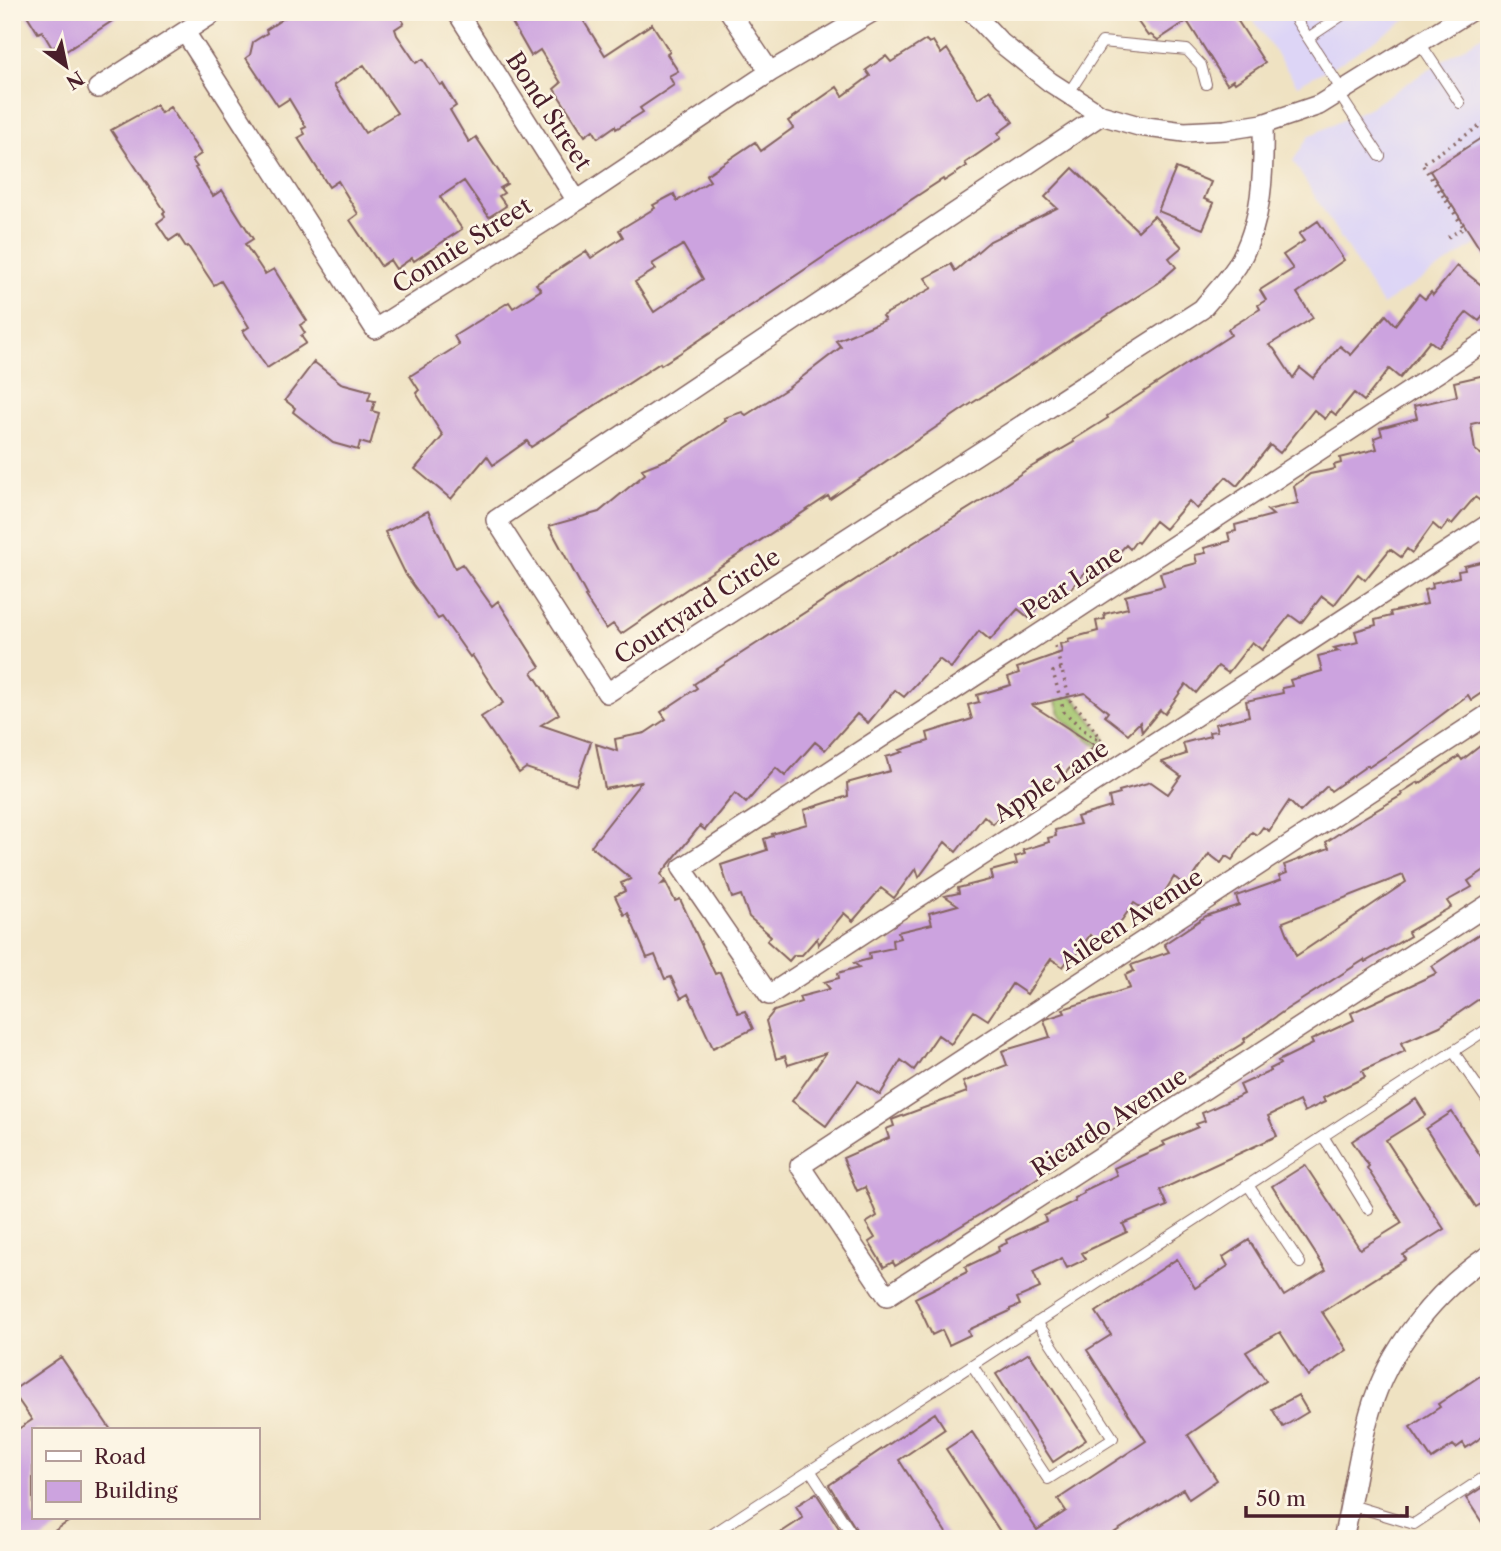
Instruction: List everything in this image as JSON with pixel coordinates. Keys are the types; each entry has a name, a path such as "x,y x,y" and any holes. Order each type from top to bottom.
{"street":[{"path":"98,88 215,12"},
{"name":"Bond Street","path":"457,12 577,201"},
{"path":"730,12 770,72"},
{"name":"Connie Street","path":"186,32 376,329 577,201 770,72 872,12"},
{"path":"972,12 1001,43 1101,116 1139,126 1184,132 1225,130 1263,124 1319,105 1420,43 1455,16"},
{"name":"Courtyard Circle","path":"1101,116 496,520 607,693 1202,309 1237,267 1253,229 1264,176 1263,124"},
{"name":"Pear Lane","path":"682,868 1489,338"},
{"name":"Apple Lane","path":"682,868 769,995 1489,524"},
{"name":"Aileen Avenue","path":"800,1166 1489,714"},
{"name":"Ricardo Avenue","path":"800,1166 887,1296 1489,904"},
{"path":"1343,1539 1370,1412 1380,1385 1423,1315 1473,1265 1489,1255"}],"lane":[{"path":"1291,12 1380,156"},
{"path":"1308,37 1347,12"},
{"path":"1068,94 1102,42 1187,50 1201,65 1206,84"},
{"path":"1420,43 1460,103"},
{"path":"705,1539 1489,1028"},
{"path":"1453,1051 1489,1103"},
{"path":"1323,1136 1368,1209"},
{"path":"1248,1185 1300,1263"},
{"path":"972,1365 1048,1479 1113,1438 1037,1322"},
{"path":"810,1470 856,1539"},
{"path":"1351,1505 1414,1524 1489,1474"}],"path":[{"path":"1448,237 1464,228 1422,164 1489,120"},
{"path":"1045,629 1057,649 1062,669 1070,701 1084,715 1101,740 1093,738 1064,712 1053,671 1062,669"}],"shaded area":[{"path":"1248,12 1418,12 1343,61 1297,85"},
{"path":"1489,31 1489,236 1382,305 1293,161 1309,136 1372,106"}],"green space":[{"path":"1064,664 1073,696 1105,738 1099,747 1066,722 1060,714 1046,669"}],"building":[{"path":"25,12 126,12 66,51 61,43 52,48 42,31 38,33"},
{"path":"293,12 397,12 404,23 395,29 397,35 416,63 423,59 440,85 443,84 456,106 450,110 469,142 476,137 507,184 500,188 504,193 499,196 506,206 489,217 464,181 440,197 462,229 414,261 412,258 396,269 390,260 381,266 350,220 358,214 338,181 329,187 298,138 305,134 302,129 306,127 289,99 278,106 246,58 250,55 253,42 267,33 266,30","holes":["364,65 397,113 365,133 334,85"]},
{"path":"506,12 578,12 605,55 652,24 670,52 667,54 678,71 669,76 674,85 640,108 643,112 616,129 615,126 598,138 593,130 585,136 554,89 561,83 540,50 531,56"},
{"path":"1131,12 1232,12 1265,63 1235,83 1233,80 1227,84 1187,21 1158,40 1148,36"},
{"path":"926,40 929,43 933,41 941,54 947,49 978,98 990,90 1013,122 998,133 1001,138 965,163 967,166 944,181 943,179 680,353 661,365 660,363 531,447 527,441 493,465 487,456 451,499 415,469 443,436 416,393 419,390 410,376 459,345 454,336 509,302 513,308 541,290 536,284 586,251 591,258 623,237 619,230 655,208 653,205 674,194 677,201 710,181 706,175 755,142 761,151 793,128 788,121 837,87 843,96 870,76 866,70 886,56 891,62","holes":["683,245 703,279 654,312 635,282 656,269 652,264"]},
{"path":"156,105 161,113 170,107 201,154 192,160 197,167 195,168 213,196 222,190 253,239 245,244 265,274 274,269 307,321 300,325 305,333 301,336 306,343 267,368 243,331 249,327 221,281 214,285 178,235 169,241 157,223 165,217 165,211 111,130"},
{"path":"1489,133 1489,263 1430,171"},
{"path":"1073,168 1138,231 1154,216 1182,247 1169,258 1176,267 1158,283 830,499 828,496 621,634 613,624 606,629 585,597 587,596 549,526 599,512 645,474 642,469 670,458 726,421 724,418 742,412 746,415 788,388 841,347 836,341 885,320 882,316 932,288 925,278 951,264 955,271 990,241 1057,208 1045,197"},
{"path":"1176,168 1211,182 1204,199 1214,203 1203,229 1158,211"},
{"path":"1318,221 1344,260 1297,293 1313,318 1269,345 1293,378 1300,368 1313,378 1340,346 1351,355 1386,315 1395,325 1419,294 1425,299 1431,292 1433,295 1457,266 1489,291 1489,309 1479,321 1467,312 1438,347 1430,341 1400,378 1389,369 1364,401 1354,393 1336,415 1331,411 1325,419 1314,410 1280,453 1270,445 1237,486 1226,477 1197,509 1189,501 1165,529 1155,521 1138,543 1136,541 1130,549 1126,545 1101,572 1092,564 1064,597 1053,588 1029,618 1018,609 990,640 979,631 951,668 939,659 904,697 895,690 868,723 857,714 825,750 815,742 785,776 776,768 746,803 735,793 705,830 700,826 661,874 665,881 662,884 666,883 675,901 680,899 715,974 720,972 738,1013 745,1011 753,1029 713,1048 688,994 681,998 671,977 665,979 655,955 647,958 628,913 624,915 615,896 625,891 621,883 631,879 591,846 641,782 605,789 596,744 617,751 615,739 645,733 666,719 661,712 697,688 694,684 1026,470 1074,442 1073,440 1108,418 1107,416 1231,335 1228,329 1260,309 1258,305 1266,300 1260,290 1293,269 1283,255 1304,241 1299,234"},
{"path":"314,362 341,383 371,391 368,400 375,401 372,411 379,413 370,445 360,442 358,450 333,443 293,412 295,408 285,400"},
{"path":"1489,374 1489,420 1471,424 1475,450 1489,460 1489,492 1482,502 1475,497 1452,524 1448,522 1441,531 1433,524 1412,553 1407,549 1401,557 1390,549 1365,580 1358,574 1334,605 1322,596 1301,623 1290,615 1262,650 1252,642 1228,673 1218,666 1196,693 1186,684 1165,714 1160,710 1142,732 1140,722 1128,734 1105,716 1108,712 1085,693 1032,705 1094,745 1081,766 1075,762 1057,783 1052,778 1030,802 1023,802 1019,807 1013,802 993,824 984,816 956,852 945,842 919,877 916,868 894,898 881,888 853,921 844,913 818,945 817,938 802,955 794,955 789,961 767,941 771,936 749,917 741,895 732,898 721,865 767,850 764,839 807,824 804,810 848,796 847,783 890,771 886,757 929,741 927,733 972,719 968,705 979,702 977,695 1011,685 1008,677 1019,673 1017,668 1062,652 1060,644 1069,642 1068,639 1098,631 1096,621 1105,619 1104,614 1128,608 1125,596 1164,586 1160,573 1197,563 1195,555 1206,553 1204,548 1230,541 1228,533 1236,531 1235,525 1273,515 1267,510 1298,503 1294,486 1310,474 1335,469 1334,465 1341,463 1340,458 1377,449 1374,438 1382,435 1380,428 1417,418 1414,406 1457,396 1454,382"},
{"path":"428,511 455,568 462,564 492,606 498,601 540,667 532,672 559,714 541,725 591,742 576,785 526,768 519,773 481,717 503,703 472,655 470,657 442,617 438,619 406,575 385,532"},
{"path":"1489,560 1489,688 1471,700 1468,695 1399,747 1331,791 1327,786 1300,812 1289,801 1269,831 1263,827 1257,835 1252,832 1232,860 1226,856 1221,863 1209,854 1187,886 1174,877 1151,914 1134,903 1104,945 1090,935 1071,962 1068,960 1063,967 1051,959 1027,994 1012,984 988,1020 974,1011 951,1044 938,1035 914,1070 901,1060 880,1095 858,1081 826,1126 792,1101 826,1053 788,1065 785,1056 776,1059 766,1021 774,1011 801,1002 799,997 830,989 824,982 839,978 838,973 859,967 854,963 870,959 869,953 893,948 892,940 900,938 898,932 932,924 929,913 958,905 945,896 959,893 958,888 993,879 991,871 1017,864 1015,857 1025,854 1023,850 1049,842 1048,838 1056,836 1055,830 1080,824 1077,817 1111,807 1109,797 1120,794 1119,791 1151,782 1168,794 1181,776 1162,762 1186,754 1183,743 1210,736 1209,732 1217,731 1215,724 1249,716 1246,701 1283,693 1282,688 1292,686 1290,680 1322,671 1318,656 1339,651 1334,648 1358,642 1355,631 1376,625 1375,620 1391,616 1390,612 1427,604 1424,590 1433,588 1432,583 1459,577 1458,571 1465,570 1464,566"},
{"path":"1489,739 1489,867 1468,881 1472,887 1447,901 1451,907 1408,932 1410,936 1365,962 1364,960 1284,1011 1244,1039 1245,1042 1145,1104 1146,1106 1096,1142 1090,1134 1051,1160 1055,1166 1015,1193 895,1266 893,1262 884,1267 869,1242 875,1238 866,1223 877,1216 865,1187 857,1191 843,1158 889,1138 886,1129 894,1126 892,1120 967,1092 963,1082 1007,1065 1002,1051 1050,1037 1044,1020 1065,1013 1063,1009 1130,988 1125,975 1134,971 1131,965 1169,952 1164,944 1206,916 1239,905 1236,896 1281,880 1279,876 1287,873 1284,865 1329,848 1326,842 1353,824 1459,756 1462,760","holes":["1403,875 1406,882 1296,956 1283,922"]},
{"path":"1489,928 1489,975 1483,980 1489,992 1440,1026 1401,1043 1405,1051 1362,1071 1365,1077 1323,1098 1325,1102 1304,1112 1299,1101 1268,1116 1277,1136 1160,1190 1167,1206 1123,1224 1127,1232 1082,1253 1086,1259 1067,1268 1062,1258 1033,1272 1040,1288 1017,1298 1020,1305 968,1330 970,1335 949,1345 942,1330 932,1335 915,1298 967,1272 965,1267 999,1251 998,1247 1007,1243 1006,1240 1046,1221 1044,1216 1075,1201 1074,1198 1084,1193 1083,1191 1117,1175 1114,1168 1198,1127 1196,1124 1205,1121 1202,1113 1244,1094 1240,1085 1271,1071 1270,1069 1280,1064 1278,1061 1313,1044 1311,1040 1354,1020 1351,1013 1437,973 1432,966"},
{"path":"1416,1099 1426,1115 1386,1140 1444,1229 1403,1255 1406,1259 1322,1312 1347,1350 1308,1376 1280,1332 1246,1352 1266,1381 1188,1435 1217,1480 1189,1499 1183,1489 1104,1539 1005,1539 946,1449 972,1432 1037,1530 1066,1511 1058,1499 1146,1441 1087,1350 1111,1335 1096,1312 1177,1259 1195,1288 1228,1266 1223,1257 1249,1240 1284,1296 1326,1270 1272,1186 1305,1165 1360,1249 1402,1223 1352,1141"},
{"path":"1452,1112 1489,1169 1489,1199 1476,1207 1426,1129"},
{"path":"1029,1353 1086,1440 1053,1462 996,1374"},
{"path":"61,1357 110,1428 32,1428 32,1520 71,1520 42,1539 12,1539 12,1433 32,1420 12,1391"},
{"path":"1489,1370 1489,1432 1466,1448 1463,1443 1456,1448 1453,1445 1432,1459 1410,1427 1440,1407 1438,1404"},
{"path":"1298,1395 1308,1412 1283,1427 1272,1409"},
{"path":"935,1413 945,1429 899,1460 950,1539 862,1539 829,1485"},
{"path":"1489,1483 1489,1533 1466,1498"},
{"path":"816,1493 846,1539 771,1539 803,1518 796,1506"}]}
